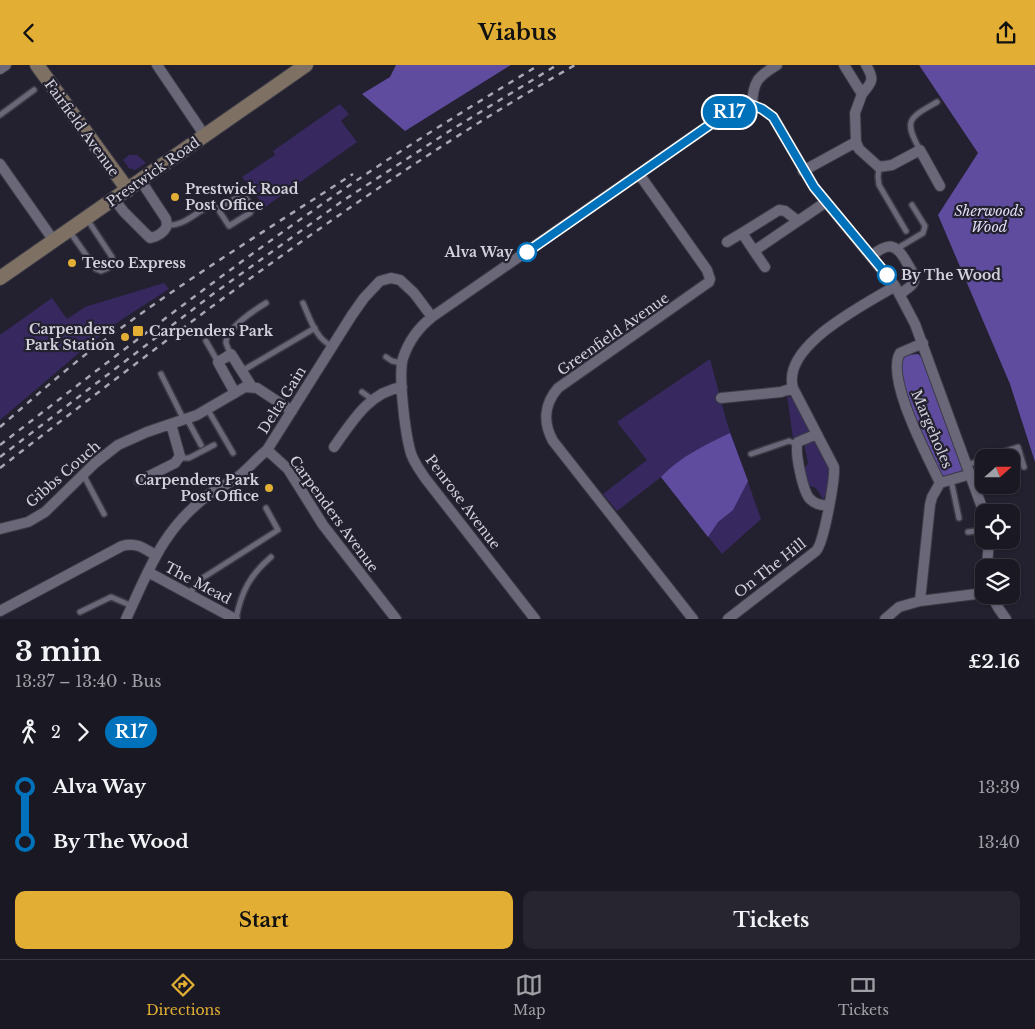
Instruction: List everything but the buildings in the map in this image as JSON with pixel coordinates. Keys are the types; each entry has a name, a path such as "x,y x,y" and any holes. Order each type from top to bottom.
{"main road":[{"name":"Fairfield Avenue","path":"37,65 128,190"},
{"name":"Prestwick Road","path":"0,278 206,136 300,67"}],"street":[{"path":"0,69 6,65"},
{"path":"157,65 206,136"},
{"path":"752,105 752,91 759,77 777,65"},
{"path":"844,65 862,94"},
{"path":"866,65 872,74 871,83 862,94 855,113 856,141 859,149 879,167 892,165 920,150 940,186"},
{"path":"432,317 737,107 752,105 773,117 803,171 898,290 915,324 981,504"},
{"path":"803,171 856,141"},
{"path":"0,164 54,241"},
{"name":"Greenfield Avenue","path":"639,174 707,271 710,279 709,282 558,388 550,399 546,421 553,441 693,619"},
{"path":"114,199 150,238 163,232 167,225 166,219 141,181"},
{"path":"754,251 826,202"},
{"path":"727,242 779,210 785,211 798,221"},
{"path":"742,233 765,267"},
{"path":"722,398 793,389 791,376 794,366 814,339 827,329 898,290 912,285 913,273 898,249 888,246 881,248 871,255"},
{"name":"Delta Gain","path":"126,619 155,555 182,517 207,496 242,474 267,450 364,298 375,286 387,278 396,278 407,285 432,317"},
{"name":"Penrose Avenue","path":"432,317 418,329 409,342 402,363 400,376 410,451 419,470 535,619"},
{"name":"Margeholes","path":"922,343 900,353 897,358 896,368 904,403 940,483"},
{"path":"235,393 218,362 231,354 252,387 257,388 292,411"},
{"name":"Gibbs Couch","path":"0,529 28,522 45,512 83,474 118,445 134,437 186,420 208,410 245,387 252,387"},
{"path":"334,447 362,410 373,400 388,390 402,387"},
{"name":"On The Hill","path":"728,619 819,548 822,541 834,480 834,467 793,389"},
{"path":"140,481 175,463 180,456 171,424"},
{"path":"817,434 797,444 796,450 808,496 815,503 829,506"},
{"name":"Carpenders Avenue","path":"267,450 288,469 322,525 396,619"},
{"name":"Margeholes","path":"920,601 932,497 940,483 951,480 969,469"},
{"path":"0,611 122,546 132,544 140,546 155,555"},
{"name":"The Mead","path":"148,572 235,619"},
{"path":"886,619 899,607 920,601 975,594"},
{"path":"997,604 1006,619"}],"lane":[{"path":"0,115 34,90"},
{"path":"920,150 911,134 912,118 915,114 937,102"},
{"path":"879,167 879,185 906,231"},
{"path":"167,225 181,224 201,209 211,205 218,209 228,226 250,213 253,208 243,194 218,209"},
{"path":"898,249 923,233 925,226 912,205"},
{"path":"69,230 96,269 101,271 108,267 112,263 111,254 87,218"},
{"path":"231,354 226,342 227,335 247,315 266,303"},
{"path":"303,303 324,343 332,347"},
{"path":"242,371 315,328"},
{"path":"206,341 218,362"},
{"path":"386,357 392,361 402,363"},
{"path":"160,374 201,445"},
{"path":"362,392 373,400"},
{"path":"208,410 233,453"},
{"path":"751,454 789,441 797,444"},
{"path":"178,458 189,458 214,445"},
{"path":"1020,454 1024,467"},
{"path":"969,469 975,465"},
{"path":"83,474 104,514"},
{"path":"951,480 959,518"},
{"path":"189,594 201,579 278,530 266,508"},
{"path":"968,532 975,531"},
{"path":"235,619 240,597 261,566 271,557"},
{"path":"80,612 111,597 132,606"}],"shaded area":[{"path":"340,104 349,114 341,121 357,142 265,207 242,177 275,155 273,151"},
{"path":"129,155 137,155 146,163 135,170 129,168 123,160"},
{"path":"164,283 169,289 121,320 87,346 0,420 0,335 52,298 67,319 85,307"},
{"path":"710,359 727,423 761,519 722,554 661,477 617,511 603,494 647,460 617,422"},
{"path":"787,395 794,400 809,428 809,433 797,438 793,438"},
{"path":"815,441 830,466 827,494 823,499 816,488 807,485 803,471 808,463 804,443"}],"green space":[{"path":"396,65 511,65 405,131 362,94 390,77"},
{"name":"Sherwoods Wood","path":"919,65 1035,65 1035,462 1010,384 938,215 978,153"},
{"path":"918,354 922,358 963,466 960,475 944,477 941,475 908,404 899,361 908,355"},
{"path":"730,433 748,481 733,510 718,522 708,537 661,477 685,457"}],"railway":[{"path":"0,445 256,251 416,141 539,65"},
{"path":"0,457 213,294 341,202 451,130 557,65"},
{"path":"0,468 139,361 281,256 426,157 575,65"},
{"path":"0,427 72,365 146,310 353,174"}],"bus line":[{"name":"R17","path":"527,252 731,110 747,105 762,109 773,117 814,187 887,275"}],"place":[{"name":"Prestwick Road Post Office","path":"175,197"},
{"name":"Alva Way","path":"527,252"},
{"name":"Tesco Express","path":"72,263"},
{"name":"By The Wood","path":"887,275"},
{"name":"Carpenders Park","path":"138,331"},
{"name":"Carpenders Park Station","path":"125,337"},
{"name":"Carpenders Park Post Office","path":"269,488"}]}
